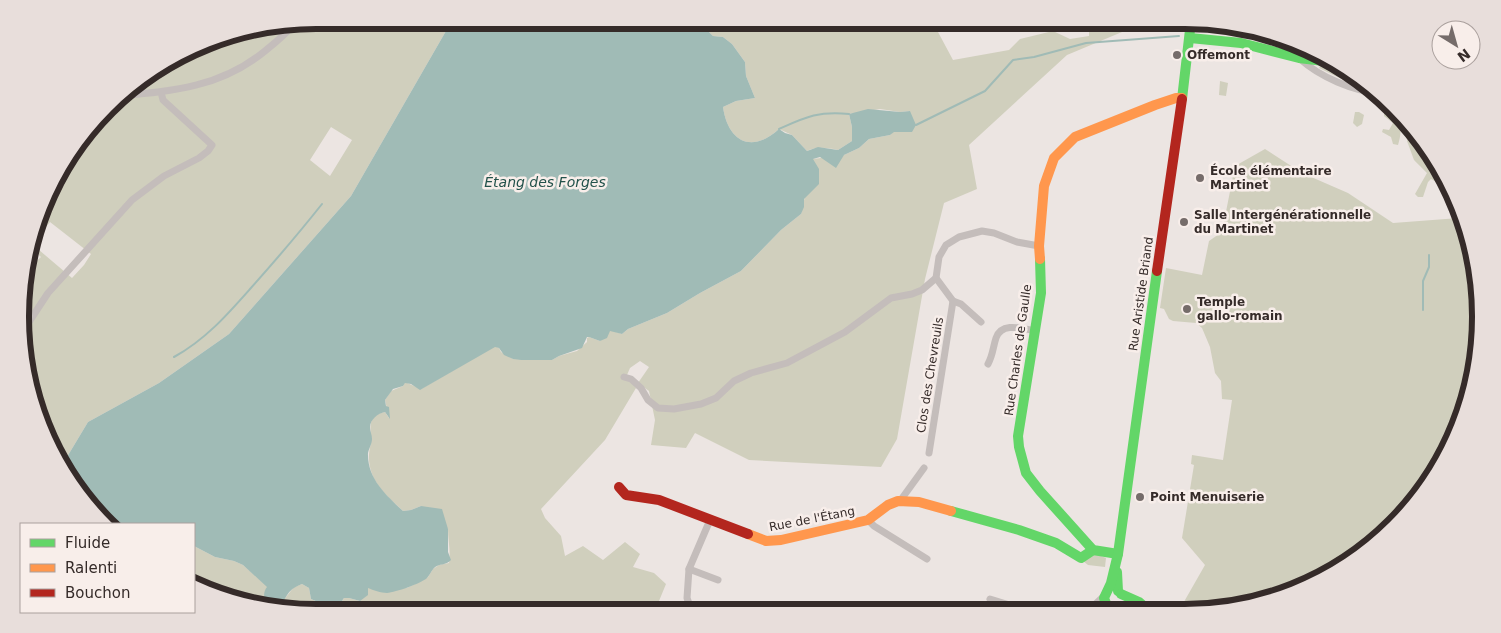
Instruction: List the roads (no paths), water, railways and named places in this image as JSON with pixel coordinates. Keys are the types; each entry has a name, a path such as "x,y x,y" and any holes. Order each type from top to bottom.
{"street":[{"name":"Rue Aristide Briand","path":"1118,554 1120,593 1123,600 1109,604 1111,583 1118,554 1191,29"},
{"path":"133,95 172,91 204,84 253,61 287,30"},
{"path":"1190,38 1241,43 1300,58 1315,60"},
{"path":"1300,58 1316,71 1349,87 1362,90"},
{"path":"29,322 48,293 132,200 164,176 199,158 212,145 163,100 161,92"},
{"name":"Rue Charles de Gaulle","path":"1093,550 1026,473 1019,447 1018,436 1042,293 1039,246 1044,186 1054,158 1075,137 1155,105 1175,98 1182,98"},
{"path":"981,322 961,304 953,301 936,278 939,257 946,245 959,237 982,231 994,233 1017,242 1039,246"},
{"path":"628,378 641,388 648,400 658,408 674,409 702,404 716,398 734,381 751,373 787,363 845,332 891,298 917,292 936,278"},
{"name":"Clos des Chevreuils","path":"929,454 953,301"},
{"path":"988,364 993,357 996,336 1002,330 1010,327 1036,331"},
{"path":"900,501 924,468"},
{"name":"Rue de l'Étang","path":"618,487 626,495 659,500 766,540 781,540 868,520 888,505 900,501"},
{"path":"900,501 919,502 1019,530 1056,542 1081,558 1093,550 1118,554"},
{"path":"689,604 687,598 689,569 710,520"},
{"path":"868,520 874,526 927,559"},
{"path":"689,569 718,580"},
{"path":"1132,604 1109,604 1112,590 1139,604"},
{"path":"990,598 1008,604"}],"water":[{"name":"Étang des Forges","path":"447,29 706,29 713,36 723,37 732,44 745,62 746,76 755,98 736,101 723,107 730,129 743,140 751,142 760,141 779,129 792,135 807,151 818,147 838,150 852,141 852,127 849,114 868,109 910,111 916,125 912,132 894,132 890,135 869,139 859,148 844,155 836,168 820,157 813,159 819,169 819,184 804,199 804,207 801,214 781,230 741,271 667,313 628,329 622,334 610,331 607,338 600,341 587,337 582,348 552,360 513,359 504,355 499,348 495,347 420,390 411,384 405,383 403,386 393,389 385,400 386,406 389,407 390,419 385,412 375,417 370,424 372,441 368,453 371,471 379,486 403,511 421,506 442,509 448,529 448,552 451,560 436,566 427,578 414,585 387,593 368,588 368,595 360,601 344,598 341,604 322,604 311,599 309,588 302,584 292,589 282,602 265,600 264,596 267,587 243,565 215,557 195,547 195,523 116,523 88,492 66,458 88,422 159,383 229,334 351,196"}],"waterway":[{"path":"916,125 985,91 1013,60 1034,57 1086,43 1179,36"},
{"path":"779,129 820,114 849,114"},
{"path":"174,357 196,343 224,317 322,204"},
{"path":"1423,310 1423,281 1429,267 1429,255"}],"place":[{"name":"Offemont","path":"1177,55"},
{"name":"École élémentaire Martinet","path":"1200,178"},
{"name":"Salle Intergénérationnelle du Martinet","path":"1184,222"},
{"name":"Temple gallo-romain","path":"1187,309"},
{"name":"Point Menuiserie","path":"1140,497"}]}
